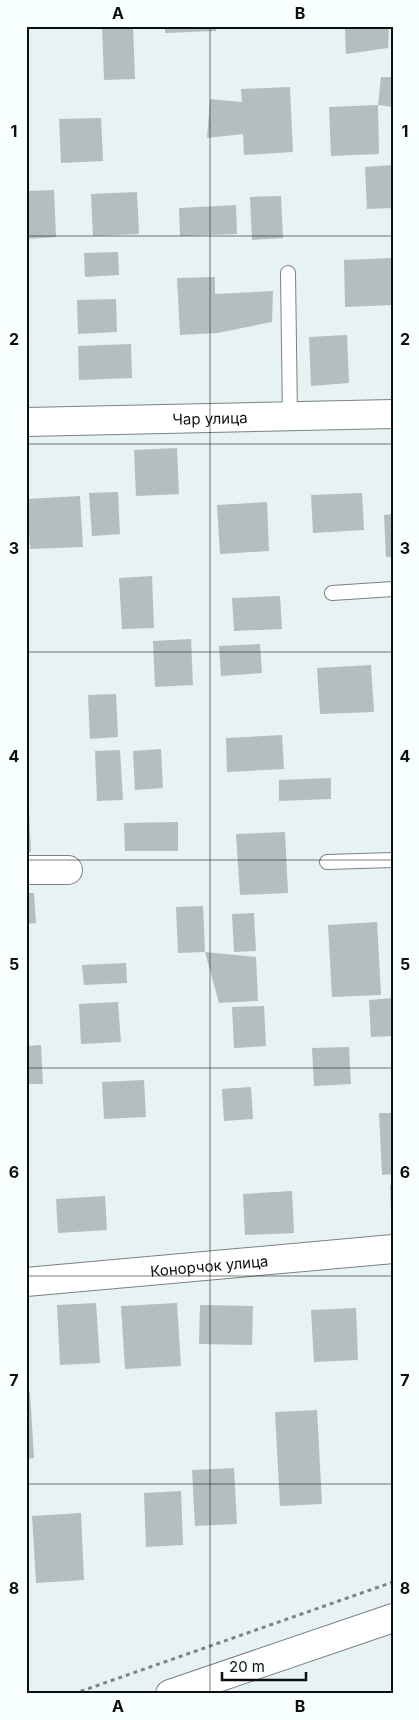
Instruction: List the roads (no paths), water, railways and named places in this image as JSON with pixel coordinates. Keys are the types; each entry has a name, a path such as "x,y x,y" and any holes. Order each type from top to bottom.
{"street":[{"name":"Чар улица","path":"26,422 393,414"},
{"path":"26,870 68,870"},
{"name":"Конорчок улица","path":"26,1282 393,1249"},
{"path":"170,1694 393,1618"}],"lane":[{"path":"288,273 290,416"},
{"path":"332,593 393,589"},
{"path":"327,862 393,860"}]}
